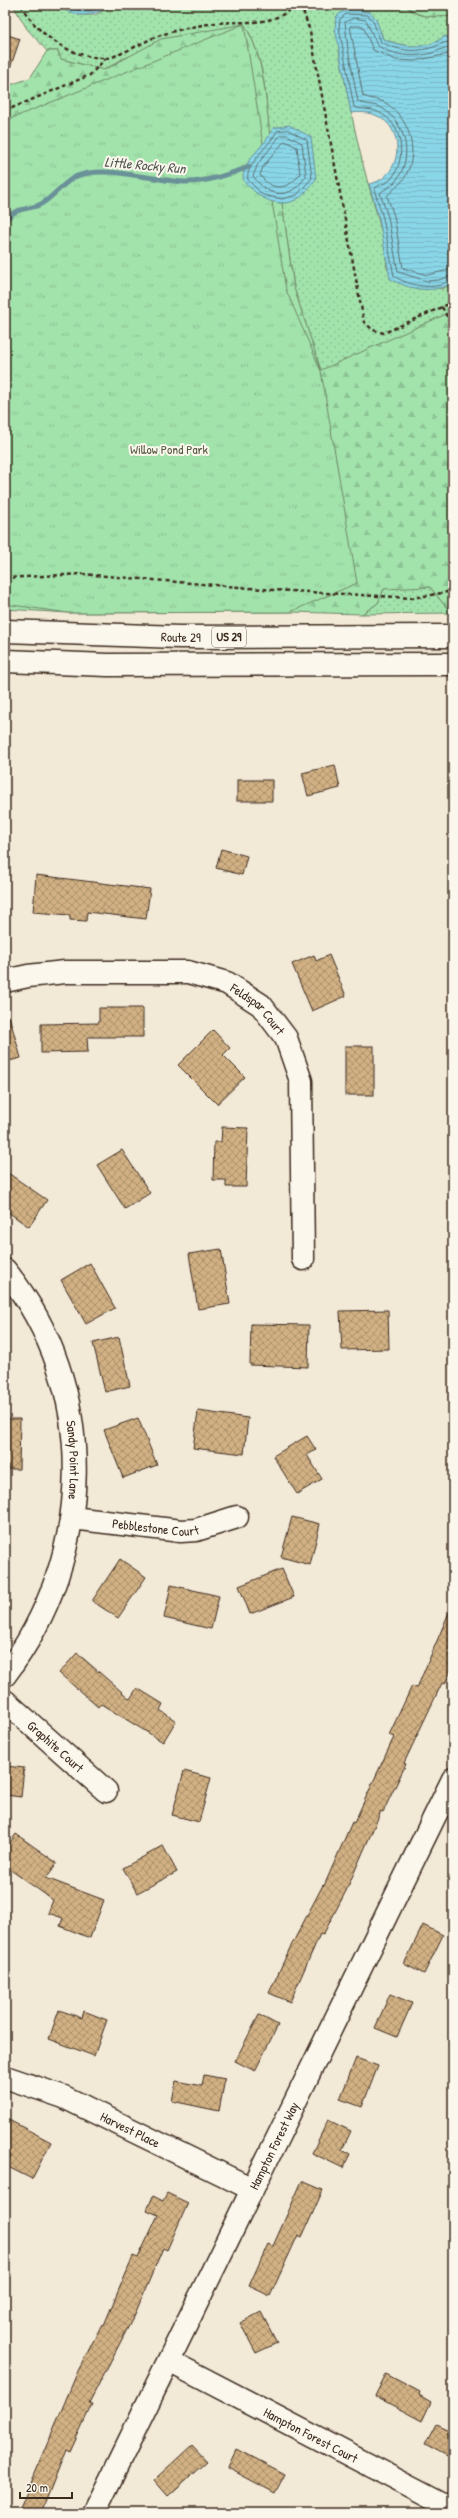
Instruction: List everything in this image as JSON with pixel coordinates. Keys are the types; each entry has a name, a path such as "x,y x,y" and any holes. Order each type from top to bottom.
{"street":[{"name":"Route 29","path":"5,631 179,637 453,636"},
{"name":"US 29","path":"5,661 107,665 453,664"},
{"name":"Feldspar Court","path":"5,981 28,976 65,972 188,972 227,983 261,1005 286,1038 301,1081 303,1259"},
{"name":"Sandy Point Lane","path":"5,1270 33,1313 49,1343 63,1382 74,1435 72,1518 62,1564 46,1609 32,1636 5,1675"},
{"name":"Pebblestone Court","path":"72,1518 181,1531 196,1530 237,1517"},
{"name":"Graphite Court","path":"5,1701 106,1791"},
{"name":"Hampton Forest Way","path":"94,2513 252,2189 445,1814 453,1779"},
{"name":"Harvest Place","path":"5,2076 64,2097 252,2189"},
{"name":"Hampton Forest Court","path":"168,2361 453,2509"}],"path":[{"path":"21,5 36,26 67,49 106,58"},
{"path":"5,111 90,75 106,58 162,34 218,23 270,21 298,5"},
{"path":"301,5 310,31 364,322 373,330 384,333 453,302"},
{"path":"442,308 453,328"},
{"path":"5,578 82,574 274,590 413,598 453,590"}],"green space":[{"path":"13,5 59,5 78,15 95,15 115,5 267,5 274,9 284,5 406,5 410,10 421,15 434,17 453,16 453,39 445,36 431,44 423,46 407,46 383,39 381,32 339,51 358,145 382,234 387,269 442,289 453,283 453,311 321,371 294,288 282,204 269,200 267,109 264,85 260,63 253,42 244,24 124,58 104,70 61,59 58,51 47,51 27,29"},
{"path":"406,5 453,5 453,16 434,17 421,15 411,10"},
{"name":"Willow Pond Park","path":"244,24 251,36 260,64 267,108 270,137 258,152 269,200 282,203 294,288 321,370 453,311 453,609 446,607 430,587 384,589 378,603 362,614 290,612 68,613 5,609 5,87 30,78 47,51 58,51 61,59 104,70 161,39"},
{"name":"Willow Pond Park","path":"244,24 286,290 321,371 357,583 290,612 68,613 5,604 5,121"},
{"path":"392,587 430,587 446,607 453,609 453,613 362,614 378,603 384,589"}],"water":[{"path":"59,5 114,5 86,15 79,15 66,10"},
{"path":"354,9 370,12 376,19 383,39 391,42 407,46 423,46 438,41 445,36 453,39 453,283 437,289 414,288 390,279 379,219 369,184 380,180 389,172 394,163 397,152 396,141 392,130 385,121 369,113 351,113 335,28 336,17 344,10"},
{"path":"289,125 311,137 316,179 302,196 293,201 282,203 269,201 259,195 246,183 243,179 244,170 273,128"}],"building":[{"path":"5,34 20,39 7,77 5,76"},
{"path":"335,765 340,788 308,796 302,773"},
{"path":"237,780 272,780 272,801 237,801"},
{"path":"221,849 247,856 242,875 216,868"},
{"path":"36,875 150,889 146,919 87,912 86,921 70,920 70,915 33,912"},
{"path":"314,955 316,961 329,955 346,996 312,1011 292,964"},
{"path":"99,1008 143,1008 143,1037 87,1037 88,1052 41,1053 41,1024 99,1023"},
{"path":"9,1016 21,1058 5,1062 5,1017"},
{"path":"213,1030 230,1048 223,1055 245,1077 217,1104 178,1065"},
{"path":"345,1046 374,1046 374,1095 345,1095"},
{"path":"222,1127 248,1128 246,1187 226,1187 226,1180 213,1180 214,1142 221,1142"},
{"path":"122,1150 150,1193 125,1209 97,1165"},
{"path":"5,1171 47,1200 29,1227 5,1210"},
{"path":"221,1249 230,1304 198,1309 189,1254"},
{"path":"90,1263 115,1308 86,1324 61,1280"},
{"path":"388,1310 389,1349 342,1350 340,1311"},
{"path":"251,1324 309,1325 308,1367 250,1365"},
{"path":"119,1337 130,1386 105,1392 93,1343"},
{"path":"198,1411 248,1418 244,1454 193,1448"},
{"path":"138,1418 157,1465 123,1478 104,1430"},
{"path":"5,1419 20,1419 19,1469 5,1469"},
{"path":"307,1436 316,1450 307,1455 322,1479 297,1494 273,1456"},
{"path":"292,1517 320,1524 310,1565 281,1557"},
{"path":"120,1559 146,1577 118,1618 92,1601"},
{"path":"282,1569 294,1597 250,1614 239,1586"},
{"path":"171,1585 219,1596 211,1629 164,1618"},
{"path":"453,1603 453,1666 445,1684 442,1683 404,1763 406,1764 383,1812 381,1811 346,1891 323,1935 320,1934 290,2002 269,1993 290,1948 323,1885 324,1886 352,1822 354,1823 394,1737 389,1735 412,1686 417,1688"},
{"path":"77,1653 130,1699 137,1688 163,1704 160,1710 176,1721 163,1742 101,1704 98,1707 59,1673"},
{"path":"5,1766 24,1768 21,1797 5,1795"},
{"path":"184,1771 211,1778 199,1822 172,1815"},
{"path":"16,1834 57,1863 46,1878 104,1900 90,1938 60,1926 63,1918 48,1913 53,1900 5,1866 5,1850"},
{"path":"163,1846 177,1872 137,1893 123,1868"},
{"path":"423,1925 443,1935 424,1974 404,1964"},
{"path":"390,1994 412,2003 397,2037 375,2028"},
{"path":"59,2010 82,2018 84,2011 107,2020 94,2056 49,2039"},
{"path":"259,2015 278,2025 255,2071 235,2061"},
{"path":"356,2058 378,2066 362,2107 340,2099"},
{"path":"204,2075 225,2079 219,2111 172,2101 176,2081 202,2086"},
{"path":"5,2118 51,2142 32,2179 6,2166 11,2155 5,2152"},
{"path":"328,2120 351,2131 342,2150 350,2154 343,2168 312,2153"},
{"path":"302,2181 323,2190 302,2237 298,2235 270,2296 249,2286 268,2244 273,2246"},
{"path":"167,2193 188,2203 167,2250 163,2248 135,2314 89,2403 92,2404 70,2452 66,2450 41,2513 18,2513 78,2371 102,2324 104,2325 133,2256 138,2258 158,2215 147,2210 153,2196 163,2201"},
{"path":"261,2312 277,2343 256,2353 240,2323"},
{"path":"386,2374 420,2392 419,2395 431,2402 422,2421 375,2396"},
{"path":"436,2424 453,2432 453,2460 425,2445"},
{"path":"192,2445 207,2461 168,2496 154,2480"},
{"path":"237,2449 285,2474 275,2493 228,2468"}],"waterway":[{"name":"Little Rocky Run","path":"5,222 13,213 41,204 72,179 89,173 102,172 132,174 175,181 195,182 226,175 249,167"}]}
